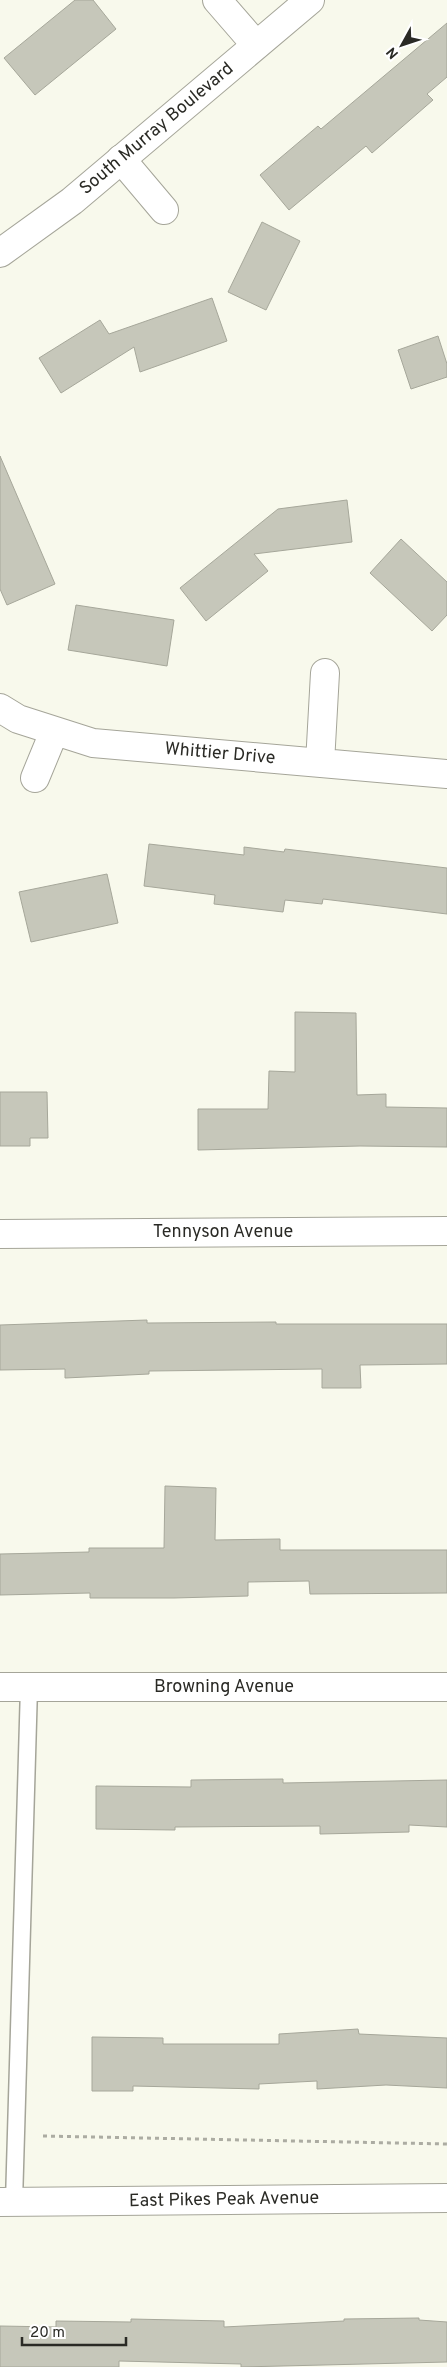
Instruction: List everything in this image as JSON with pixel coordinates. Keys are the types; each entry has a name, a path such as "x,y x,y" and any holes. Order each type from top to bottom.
{"street":[{"path":"218,0 256,45"},
{"name":"South Murray Boulevard","path":"0,253 72,201 310,0"},
{"path":"121,159 164,210"},
{"path":"320,763 325,673"},
{"name":"Whittier Drive","path":"0,708 18,719 93,743 447,774"},
{"path":"35,778 54,732"},
{"name":"Tennyson Avenue","path":"0,1234 447,1231"},
{"name":"Browning Avenue","path":"0,1688 447,1687"},
{"name":"East Pikes Peak Avenue","path":"7,2202 447,2198"}],"lane":[{"path":"7,2202 16,2136 30,1688"}],"path":[{"path":"16,2136 447,2144"}],"building":[{"path":"75,0 93,0 116,29 35,95 4,58"},
{"path":"447,23 447,77 427,94 433,100 372,153 366,146 289,210 260,175 318,126 321,129"},
{"path":"262,222 300,241 266,310 228,292"},
{"path":"212,298 227,341 140,372 134,347 61,393 39,358 100,320 109,334"},
{"path":"438,336 447,364 447,377 411,389 398,350"},
{"path":"0,456 55,584 7,605 0,589"},
{"path":"347,500 352,542 254,554 268,571 206,621 180,588 278,509"},
{"path":"401,539 447,582 447,615 432,631 370,573"},
{"path":"76,605 174,620 167,666 68,650"},
{"path":"149,844 244,855 244,847 284,852 285,849 447,868 447,914 323,899 322,904 285,900 283,912 214,904 215,895 144,886"},
{"path":"107,874 118,923 31,942 19,892"},
{"path":"295,1012 356,1013 357,1095 386,1094 386,1107 447,1108 447,1147 360,1146 198,1150 198,1109 268,1109 269,1071 295,1072"},
{"path":"0,1092 47,1092 48,1138 30,1138 30,1146 0,1146"},
{"path":"147,1320 147,1323 447,1324 447,1364 360,1365 361,1388 322,1388 322,1369 149,1371 149,1374 65,1378 65,1369 0,1370 0,1325"},
{"path":"165,1486 216,1488 215,1540 280,1539 280,1550 447,1550 447,1593 310,1594 309,1581 248,1582 248,1596 90,1598 90,1593 0,1595 0,1554 89,1552 89,1548 164,1548"},
{"path":"283,1779 283,1783 447,1780 447,1827 409,1825 409,1832 320,1834 320,1826 175,1827 175,1830 96,1829 96,1786 191,1787 191,1780"},
{"path":"358,2029 359,2034 447,2038 447,2088 386,2085 317,2089 317,2081 259,2084 259,2089 133,2086 133,2091 92,2091 92,2037 163,2038 163,2044 279,2044 279,2034"},
{"path":"419,2318 419,2320 447,2322 447,2362 241,2367 241,2364 119,2361 119,2367 0,2367 0,2326 56,2327 56,2321 131,2322 131,2319 224,2321 224,2327 344,2321 344,2319"}]}
